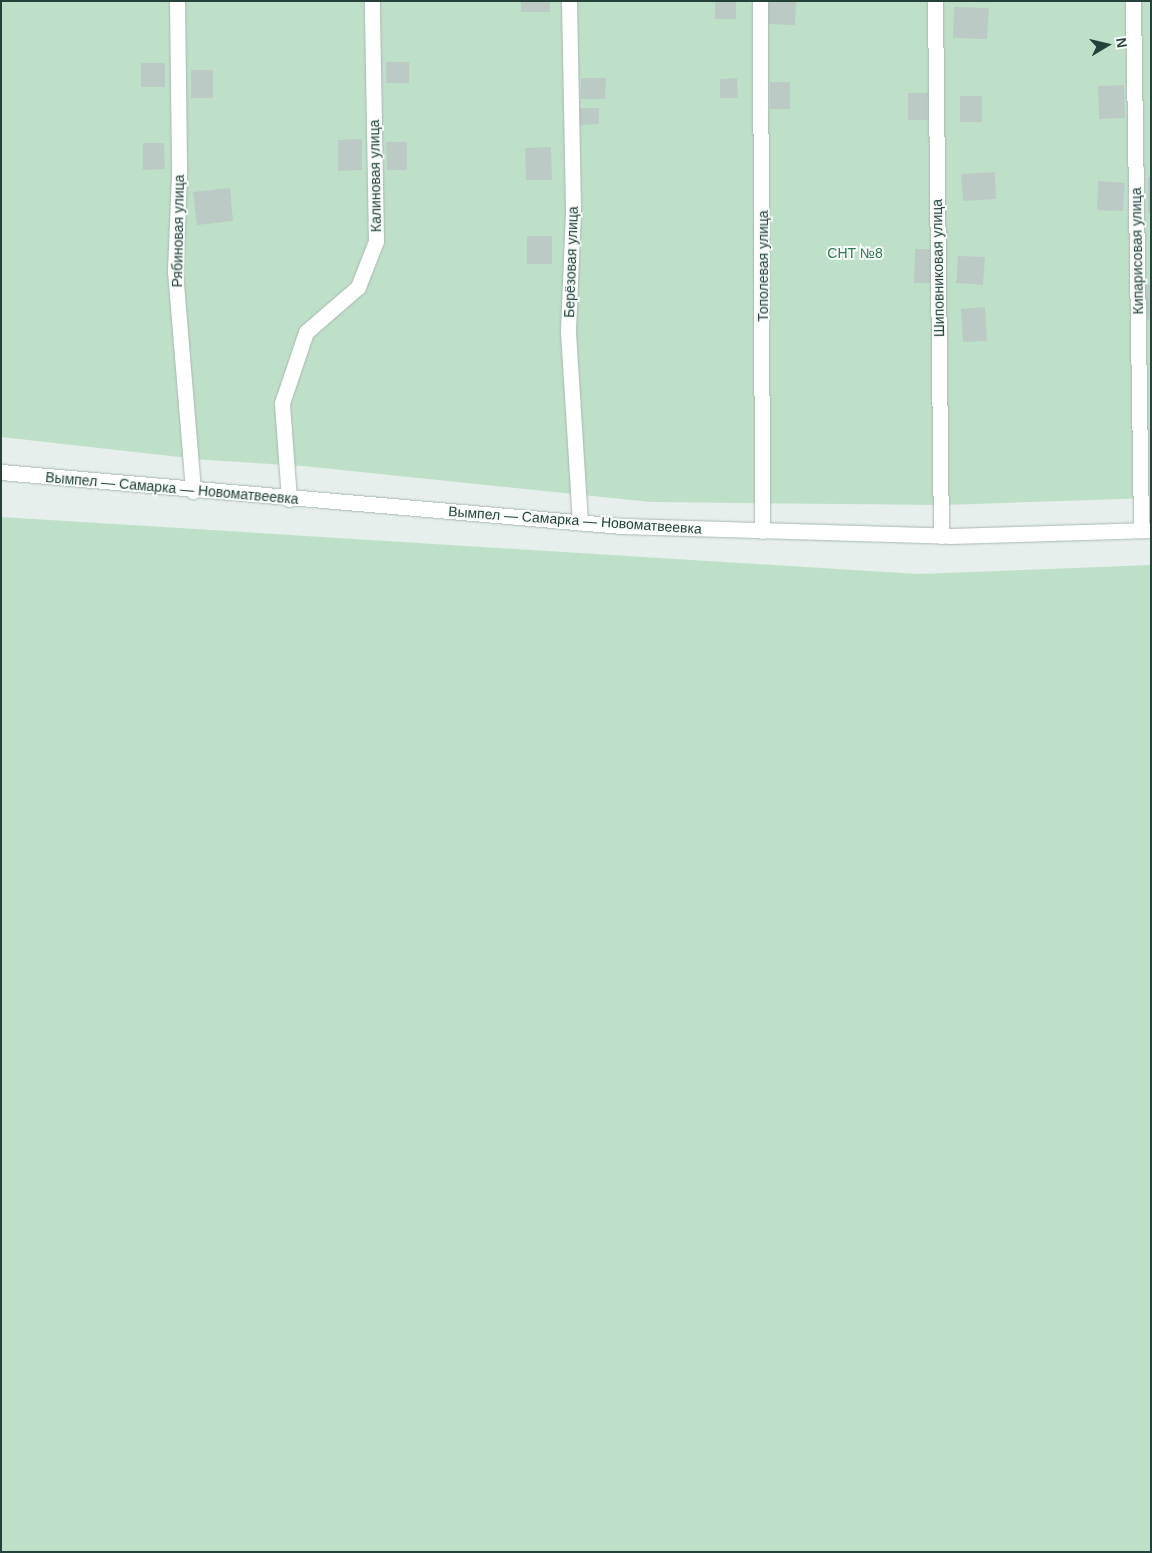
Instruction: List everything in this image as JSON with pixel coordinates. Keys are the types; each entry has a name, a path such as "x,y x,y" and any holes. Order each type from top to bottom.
{"street":[{"name":"Рябиновая улица","path":"178,1 179,176 175,270 193,491"},
{"name":"Калиновая улица","path":"289,499 282,403 285,394 306,332 358,287 376,241 372,1"},
{"name":"Берёзовая улица","path":"569,1 573,212 568,332 580,523"},
{"name":"Тополевая улица","path":"760,1 762,531"},
{"name":"Шиповниковая улица","path":"935,1 941,536"},
{"name":"Кипарисовая улица","path":"1133,1 1146,530"},
{"name":"Вымпел — Самарка — Новоматвеевка","path":"1,472 193,491 580,523 941,536 1146,530"}],"green space":[{"name":"СНТ №8","path":"1,1 1151,1 1151,498 946,505 651,502 303,466 206,460 1,437"},
{"path":"1,517 918,574 1151,565 1151,1552 1,1552"}],"building":[{"path":"521,1 550,1 550,12 521,12"},
{"path":"715,1 736,1 736,19 715,19"},
{"path":"768,1 796,1 795,25 767,24"},
{"path":"954,7 989,8 987,39 953,38"},
{"path":"386,62 409,62 409,83 386,83"},
{"path":"141,63 165,63 165,87 141,87"},
{"path":"191,70 213,70 213,98 191,98"},
{"path":"581,78 606,78 605,99 581,99"},
{"path":"737,78 738,98 720,98 720,79"},
{"path":"770,82 790,82 790,109 770,109"},
{"path":"1124,85 1125,118 1099,119 1098,86"},
{"path":"908,93 932,93 932,120 908,120"},
{"path":"960,96 982,96 982,122 960,122"},
{"path":"577,108 599,108 599,124 577,125"},
{"path":"362,139 362,170 338,171 338,140"},
{"path":"386,142 407,142 407,170 387,170"},
{"path":"143,143 164,143 165,169 143,170"},
{"path":"551,147 552,180 526,180 525,148"},
{"path":"995,172 996,199 963,201 961,174"},
{"path":"1148,177 1151,177 1151,213 1148,213"},
{"path":"1098,181 1125,183 1123,211 1097,210"},
{"path":"230,188 233,221 197,225 193,192"},
{"path":"527,236 552,236 552,264 527,264"},
{"path":"915,249 938,249 938,283 914,283"},
{"path":"958,256 985,257 983,285 956,283"},
{"path":"1151,284 1151,319 1146,320 1145,285"},
{"path":"985,307 987,341 963,342 961,309"}]}
